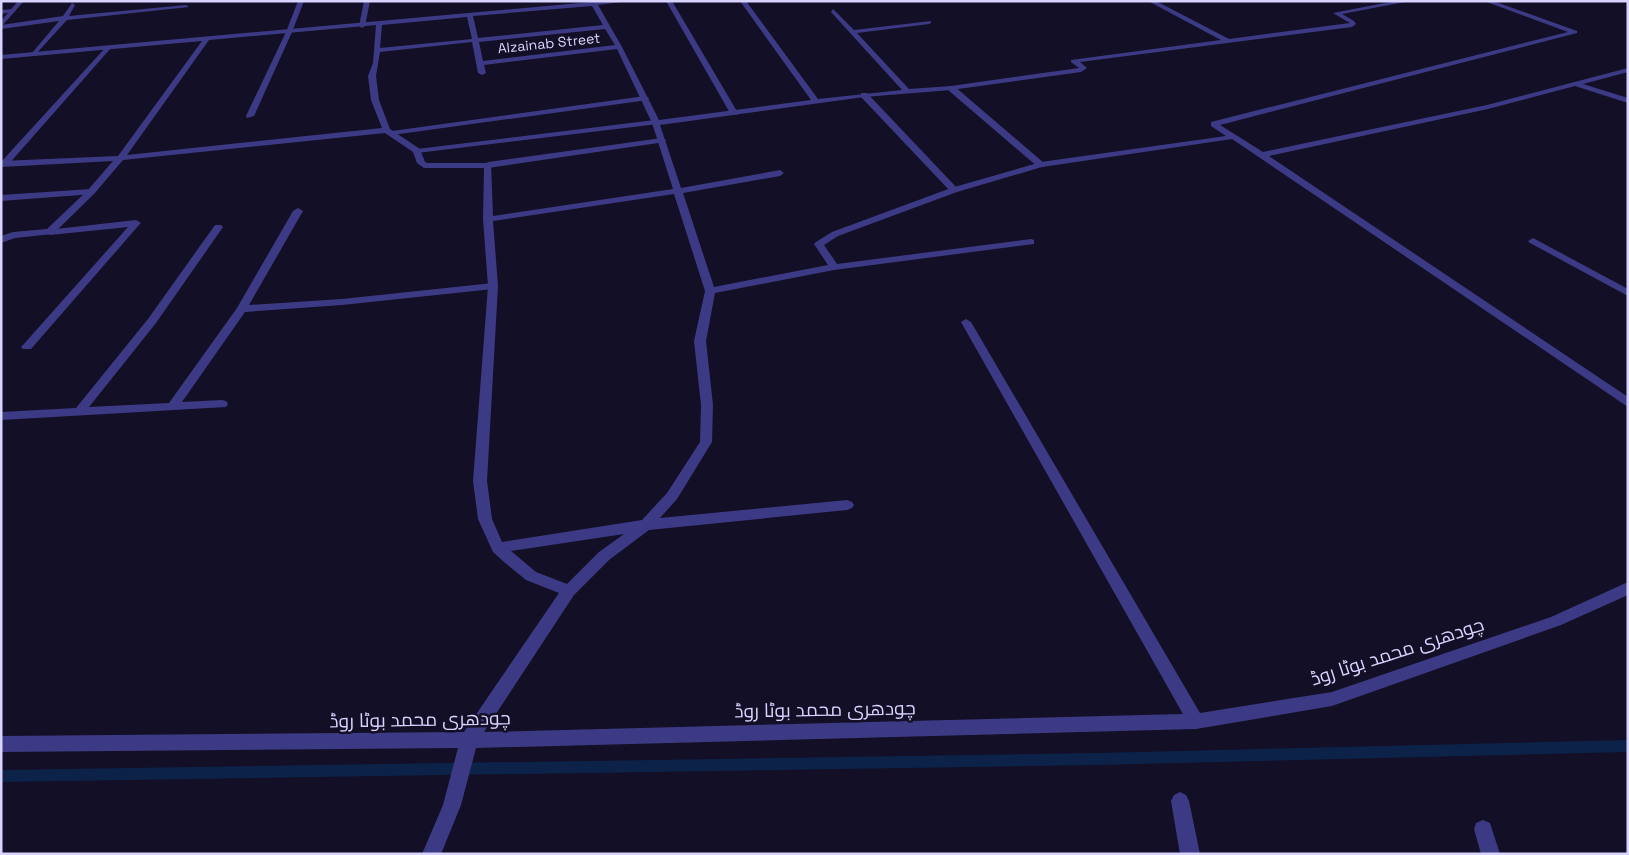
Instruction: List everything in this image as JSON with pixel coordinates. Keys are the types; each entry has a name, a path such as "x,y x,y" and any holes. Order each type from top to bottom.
{"street":[{"path":"1,26 21,1"},
{"path":"250,116 289,32 301,1"},
{"path":"362,26 367,1"},
{"path":"1,57 625,1"},
{"path":"669,1 734,113"},
{"path":"743,1 816,101"},
{"path":"1151,1 1226,40"},
{"path":"417,151 656,123 906,90 951,88 1084,68 1073,61 1076,59 1352,25 1354,24 1336,13 1407,1"},
{"path":"1487,1 1575,32 1214,124 1628,403"},
{"path":"430,854 452,805 468,740 569,591 604,556 646,525 672,496 706,442 707,405 700,341 710,291 656,123 619,47 594,4"},
{"path":"34,54 65,18 72,5"},
{"path":"1,26 186,7"},
{"path":"1,12 13,11"},
{"path":"833,11 906,90"},
{"path":"470,16 482,73"},
{"path":"852,32 929,22"},
{"path":"379,24 376,63 372,76 375,100 389,132 417,151 421,163 427,166 488,165 662,140"},
{"path":"377,50 607,27"},
{"path":"50,232 91,192 120,158 207,39"},
{"name":"Alzainab Street","path":"481,62 619,47"},
{"path":"2,164 108,48"},
{"path":"1262,155 1488,107 1628,70"},
{"path":"1576,84 1628,101"},
{"path":"951,88 1041,165"},
{"path":"864,95 954,190"},
{"path":"2,164 120,158 389,132 645,98"},
{"path":"834,267 819,244 835,234 954,190 1041,165 1233,137"},
{"path":"488,165 488,218 493,286 480,481 485,519 498,548 531,576 569,591"},
{"path":"488,218 780,173"},
{"path":"1,198 91,192"},
{"path":"172,407 242,309 298,211"},
{"path":"1,240 13,235 136,223 26,347"},
{"path":"79,412 152,322 218,227"},
{"path":"1533,241 1628,293"},
{"path":"710,291 834,267 1031,242"},
{"path":"242,309 342,302 493,286"},
{"path":"966,322 1196,721"},
{"path":"1,416 222,404"},
{"path":"498,548 646,525 847,505"},
{"name":"چودھری محمد بوٹا روڈ","path":"1,744 468,740 1196,721 1332,699 1556,621 1628,588"},
{"path":"1180,801 1190,854"},
{"path":"1483,829 1491,854"}],"waterway":[{"path":"1,776 1097,759 1628,746"}]}
